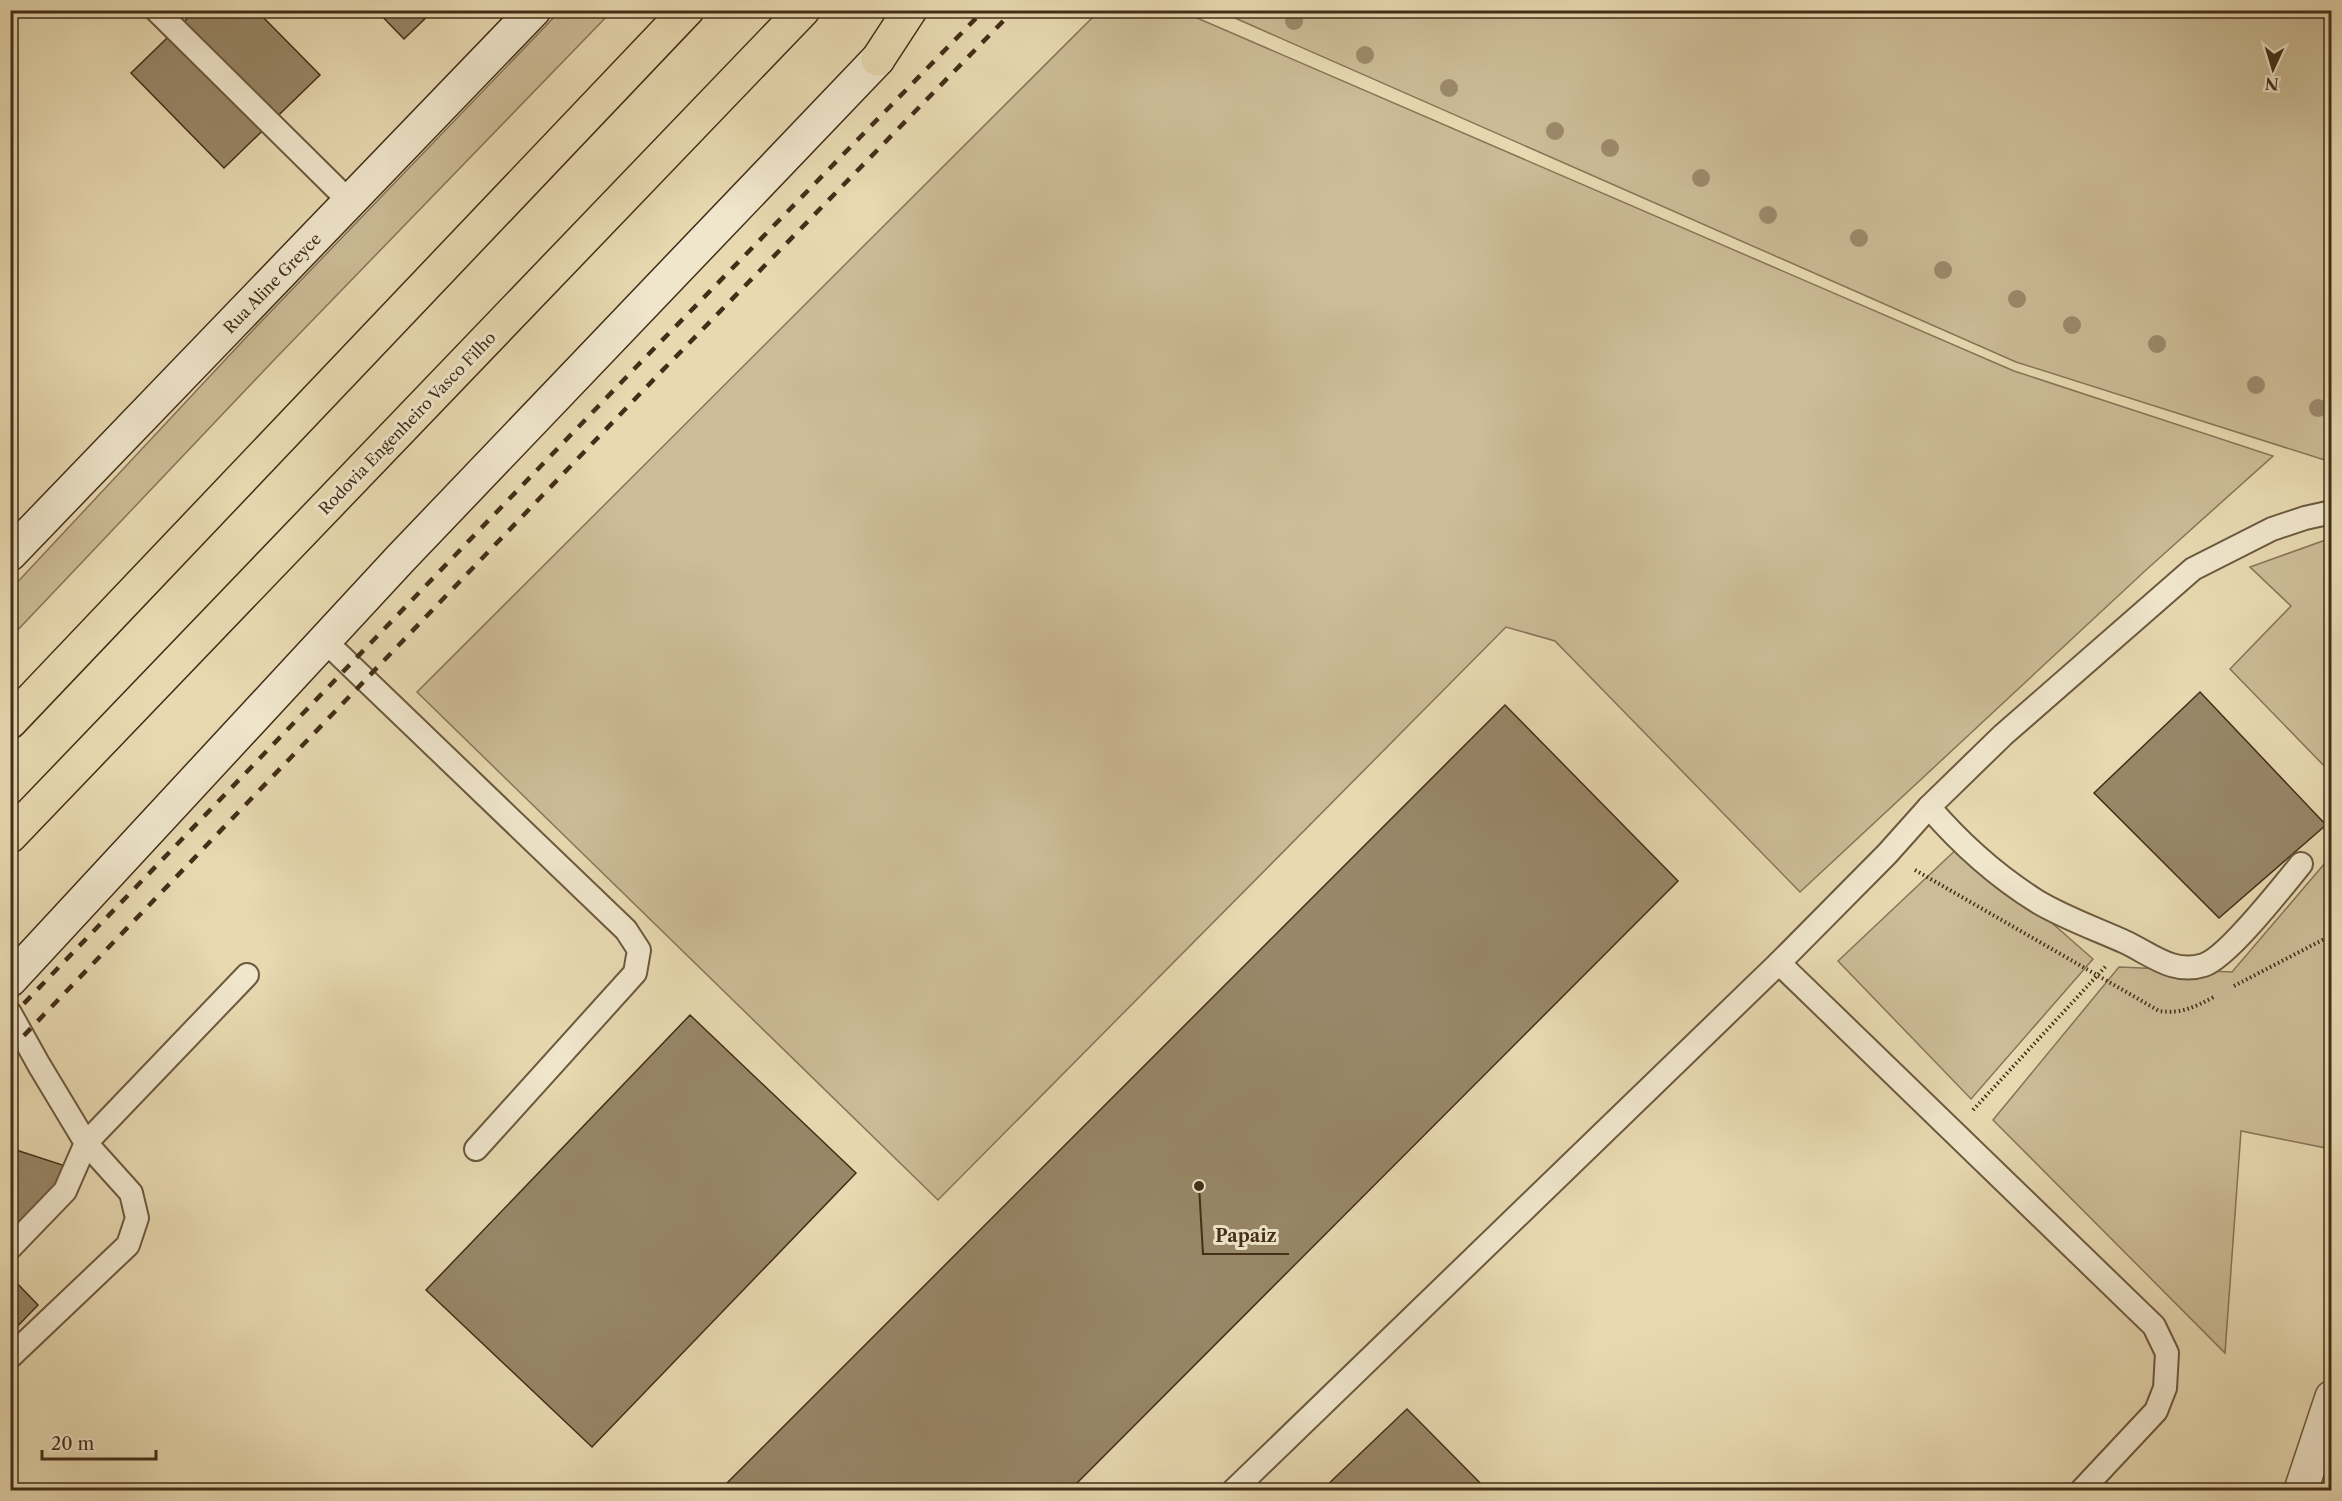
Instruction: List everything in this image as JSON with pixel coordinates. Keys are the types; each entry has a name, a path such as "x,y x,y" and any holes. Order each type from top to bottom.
{"highway":[{"path":"10,722 687,10"},
{"name":"Rodovia Engenheiro Vasco Filho","path":"10,836 803,10"},
{"path":"878,59 909,10"}],"main road":[{"name":"Rua Aline Greyce","path":"10,554 534,10"},
{"path":"10,980 324,641 878,59"},
{"path":"2301,1491 2327,1430 2331,1397"}],"lane":[{"path":"156,10 350,202"},
{"path":"1234,1491 1779,963 1887,854 1929,807 2003,735 2193,569 2272,529 2331,512"},
{"path":"324,641 626,930 639,950 635,973 476,1149"},
{"path":"1929,807 1953,834 1984,862 2038,902 2128,944 2154,959 2187,969 2207,964 2237,939 2301,864"},
{"path":"1779,963 2154,1326 2167,1353 2165,1388 2156,1411 2082,1491"},
{"path":"10,1248 65,1191 86,1143 248,975"},
{"path":"10,1013 86,1143 131,1193 136,1218 128,1245 10,1357"}],"path":[{"path":"1953,1132 2128,944"}],"shaded area":[{"path":"561,10 612,11 274,360 11,637 11,589 254,329"},
{"path":"1099,11 1181,11 2014,371 2273,456 2146,570 1800,892 1555,641 1506,627 938,1200 417,692"},
{"path":"1219,11 2331,11 2331,462 2016,362"},
{"path":"2332,538 2331,773 2230,669 2291,606 2250,567"},
{"path":"1962,844 2093,959 1971,1099 1838,961"},
{"path":"2331,856 2331,1149 2241,1131 2225,1353 1993,1120 2119,967 2232,972"}],"building":[{"path":"196,10 256,10 320,75 224,168 131,73"},
{"path":"376,10 434,10 404,39"},
{"path":"2200,692 2326,825 2219,918 2094,793"},
{"path":"1505,705 1678,881 1070,1490 720,1490"},
{"path":"690,1015 856,1173 592,1447 426,1290"},
{"path":"10,1148 84,1172 10,1257"},
{"path":"10,1276 38,1305 10,1334"},
{"path":"1407,1409 1487,1490 1322,1490"}],"railway":[{"path":"10,1018 638,365 984,10"},
{"path":"10,1050 659,374 1014,10"}],"place":[{"name":"Papaiz","path":"1199,1186"}]}
